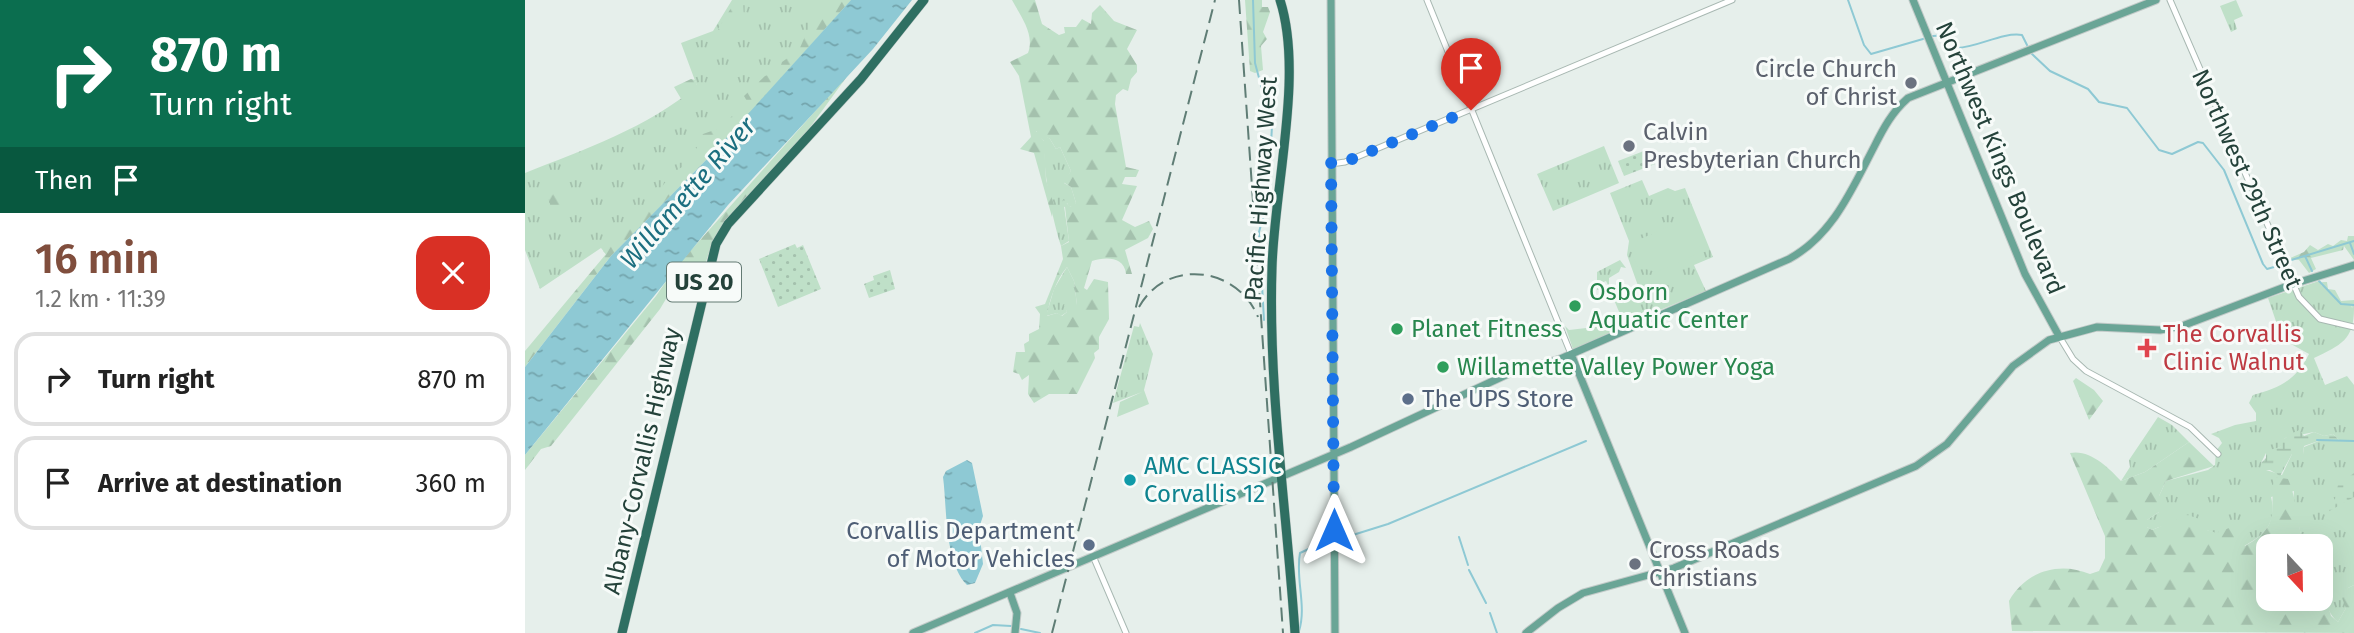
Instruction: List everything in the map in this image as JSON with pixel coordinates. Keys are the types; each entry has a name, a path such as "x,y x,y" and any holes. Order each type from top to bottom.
{"highway":[{"name":"Albany-Corvallis Highway","path":"622,633 716,244 728,225 861,79 924,0"},
{"name":"Pacific Highway West","path":"1280,0 1287,26 1290,59 1273,246 1272,308 1294,633"}],"main road":[{"path":"1331,0 1335,633"},
{"name":"Northwest Kings Boulevard","path":"1913,0 2025,274 2059,336"},
{"path":"913,633 1335,454 1508,374 1571,354 1802,251 1824,232 1837,214 1893,113 1908,98 2156,0"},
{"path":"1526,633 1564,603 1583,593 1659,573 1802,516 1922,463 1954,436 2013,366 2035,348 2059,336 2104,326 2176,328 2293,284 2354,265"},
{"path":"1571,354 1685,633"},
{"path":"1334,434 1344,444 1362,441"},
{"path":"1010,593 1017,613 1015,633"}],"street":[{"path":"1427,0 1571,354"},
{"path":"1331,163 1345,162 1732,0"},
{"name":"Northwest 29th Street","path":"2170,0 2304,305 2315,316 2326,321 2354,327"},
{"name":"Northwest Kings Boulevard","path":"2059,336 2073,359 2086,371 2190,427 2218,454"},
{"path":"1093,556 1126,633"}],"green space":[{"path":"732,0 851,0 728,137 609,258 601,248 540,289 525,250 525,173 636,126 678,101 697,86 681,43 713,31"},
{"path":"736,0 743,1 744,18 728,33 718,29"},
{"path":"832,0 851,0 710,156 611,256 525,367 525,351 606,254 603,251 609,242 611,230 620,222 628,225 632,223 631,216 647,204 670,176 682,167 682,161 691,160 703,134 720,128 747,101 744,96 765,76 779,71 782,62 799,50 814,16 812,10 820,2 825,6"},
{"path":"1012,0 1035,0 1042,24 1059,35 1065,33 1064,27 1076,27 1082,19 1091,24 1092,13 1100,5 1114,21 1137,30 1127,49 1137,65 1137,72 1131,79 1128,91 1123,89 1116,95 1115,104 1126,167 1139,170 1136,177 1125,177 1122,184 1137,186 1122,220 1135,227 1149,221 1153,229 1148,238 1125,250 1132,274 1126,274 1122,264 1113,259 1092,261 1084,288 1087,290 1094,279 1108,282 1109,319 1099,337 1099,349 1094,353 1095,358 1077,394 1049,394 1034,403 1028,394 1029,375 1022,380 1019,374 1013,372 1016,352 1025,352 1024,344 1029,341 1029,334 1039,329 1040,314 1035,307 1045,304 1063,259 1061,246 1069,242 1065,207 1060,206 1060,203 1064,200 1070,207 1076,203 1071,187 1063,182 1071,171 1060,147 1056,149 1050,139 1036,131 1044,141 1046,180 1054,205 1052,217 1034,153 1020,149 1031,137 1019,76 1010,62 1028,53 1030,39","holes":["1067,267 1074,281 1077,305 1064,305 1067,312 1062,316 1057,313 1047,316 1054,291"]},
{"path":"1245,0 1262,0 1262,7 1268,7 1270,12 1263,32 1267,39 1261,46 1263,70 1255,73 1250,71"},
{"path":"2236,0 2243,16 2234,20 2237,29 2231,32 2220,6"},
{"path":"851,71 803,137 712,244 700,279 690,274 679,277 660,309 551,446 541,449 525,470 525,455 656,296 676,267"},
{"path":"691,79 695,80 700,93 683,102 674,87"},
{"path":"1038,130 1050,139 1056,149 1060,147 1071,171 1064,183 1071,187 1076,203 1074,206 1069,207 1067,203 1064,206 1069,241 1061,246 1049,194 1044,141 1036,133"},
{"path":"1604,146 1619,183 1553,211 1537,174"},
{"path":"1649,149 1655,164 1624,176 1618,161"},
{"path":"1642,180 1649,196 1668,188 1675,191 1685,188 1713,257 1694,265 1706,291 1621,326 1619,321 1622,319 1612,295 1616,300 1641,294 1627,255 1629,241 1610,193"},
{"path":"559,185 569,191 570,195 556,212 549,202 550,191"},
{"path":"1693,216 1695,219 1690,222 1699,228 1703,238 1697,254 1656,272 1638,267 1632,254 1638,240"},
{"path":"2348,236 2354,236 2354,260 2344,246 2343,250 2311,258 2316,269 2309,273 2299,260 2288,259 2304,252 2310,245 2318,250 2328,244 2333,246 2341,240 2347,241"},
{"path":"795,244 797,248 803,245 821,289 778,307 759,259"},
{"path":"1620,260 1626,268 1621,267 1619,272 1609,278 1609,287 1606,281 1599,284 1605,288 1597,290 1597,272"},
{"path":"1067,267 1074,281 1077,305 1065,305 1067,312 1061,316 1057,313 1046,316 1054,289"},
{"path":"890,270 895,289 869,298 864,284 874,280 873,276"},
{"path":"2319,281 2334,298 2354,308 2352,327 2344,340 2314,358 2325,385 2347,376 2354,385 2354,473 2349,478 2349,490 2354,496 2354,585 2348,588 2346,608 2338,622 2330,611 2333,611 2333,534 2301,534 2293,504 2294,491 2271,497 2272,514 2268,526 2244,546 2187,525 2163,526 2152,530 2147,527 2147,520 2159,512 2159,496 2166,481 2208,470 2215,465 2216,451 2222,443 2211,434 2256,421 2256,413 2249,403 2253,395 2287,381 2299,370 2309,354 2282,339 2268,298","holes":["2314,432 2324,436 2333,434 2340,441 2321,440 2304,447 2303,454 2292,454 2282,475 2266,470 2261,463 2266,453 2280,447 2285,438"]},
{"path":"2322,282 2327,282 2328,289 2335,290 2341,301 2354,300 2354,312 2352,306 2346,314 2345,307 2333,311 2335,306 2332,298 2328,301 2326,293 2317,293 2323,285"},
{"path":"1140,323 1153,354 1144,390 1149,404 1117,417 1120,402 1142,392 1113,403 1134,326 1139,327"},
{"path":"1612,325 1616,330 1573,349 1565,326 1569,330"},
{"path":"2076,378 2094,390 2103,401 2089,420 2073,381"},
{"path":"2158,417 2172,425 2189,442 2145,472 2121,481 2130,467 2129,460"},
{"path":"2299,430 2304,436 2314,432 2324,436 2333,434 2340,441 2321,440 2304,446 2303,454 2292,454 2280,476 2270,470 2264,470 2261,463 2266,458 2266,451 2280,447 2282,440"},
{"path":"2189,442 2214,466 2166,481 2159,496 2159,512 2147,520 2147,527 2152,530 2188,515 2202,520 2207,530 2216,533 2229,528 2239,535 2245,546 2256,539 2256,611 2330,611 2338,622 2346,608 2342,598 2348,588 2354,585 2354,633 2012,631 2009,601 2024,582 2044,571 2055,569 2078,570 2090,574 2099,571 2105,558 2105,536 2070,453 2092,457 2105,465 2121,481 2145,472"},
{"path":"2354,473 2354,497 2326,513 2335,499 2338,485"},
{"path":"2274,477 2288,479 2301,534 2261,534 2272,517"}],"water":[{"name":"Willamette River","path":"851,0 912,0 873,49 728,205 525,455 525,367 611,256 710,156"},
{"path":"967,460 972,463 983,516 979,528 983,564 975,583 967,585 954,562 950,548 943,477 946,471"}],"waterway":[{"path":"1253,0 1255,63 1272,126 1268,199 1259,232 1264,320"},
{"path":"1848,0 1864,45 1871,54 1923,39"},
{"path":"1933,36 1949,35 1957,48 2014,35 2022,35 2027,45"},
{"path":"2032,54 2050,71 2088,89 2099,102 2127,108 2159,150 2172,154 2198,142 2203,143 2224,170 2263,264 2267,269 2281,265"},
{"path":"2288,261 2354,241"},
{"path":"2350,243 2354,254"},
{"path":"2305,256 2312,271"},
{"path":"2319,281 2341,304 2354,305"},
{"path":"2317,440 2354,441"},
{"path":"1340,539 1388,524 1586,441"},
{"path":"1459,537 1468,565"},
{"path":"1299,631 1302,612 1300,553 1328,540"},
{"path":"1469,570 1486,603"},
{"path":"1490,613 1497,633"},
{"path":"975,633 993,625 1011,626"},
{"path":"1021,629 1040,633"}],"railway":[{"path":"1052,633 1215,0"},
{"path":"1239,0 1283,633"},
{"path":"1139,307 1151,291 1167,280 1201,274 1235,287 1248,300 1258,317"}],"place":[{"name":"Circle Church of Christ","path":"1911,83"},
{"name":"Calvin Presbyterian Church","path":"1629,146"},
{"name":"Osborn Aquatic Center","path":"1575,306"},
{"name":"Planet Fitness","path":"1397,329"},
{"name":"The Corvallis Clinic Walnut","path":"2147,348"},
{"name":"Willamette Valley Power Yoga","path":"1443,367"},
{"name":"The UPS Store","path":"1408,399"},
{"name":"AMC CLASSIC Corvallis 12","path":"1130,480"},
{"name":"Corvallis Department of Motor Vehicles","path":"1089,545"},
{"name":"Cross Roads Christians","path":"1635,564"}],"route":[{"path":"1334,530 1331,163 1345,162 1471,110"}]}
